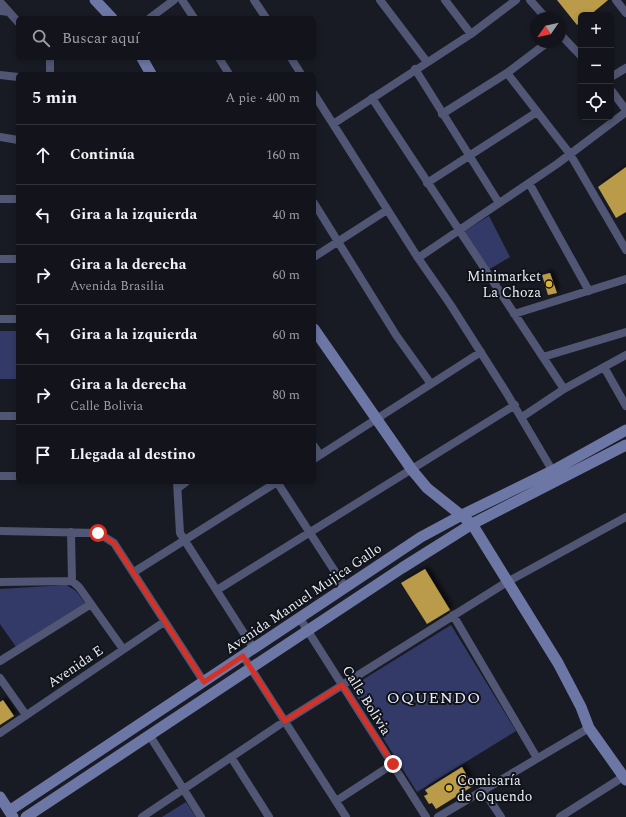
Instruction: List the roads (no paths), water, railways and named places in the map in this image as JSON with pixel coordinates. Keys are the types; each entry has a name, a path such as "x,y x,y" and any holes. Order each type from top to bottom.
{"street":[{"path":"95,0 110,16"},
{"path":"153,16 174,0"},
{"path":"182,0 193,16"},
{"path":"380,0 426,62"},
{"path":"444,0 471,34"},
{"path":"333,124 415,69 471,34 516,0"},
{"path":"530,0 541,12"},
{"path":"616,0 625,10"},
{"path":"257,1 265,16"},
{"path":"1,5 16,20"},
{"path":"566,40 578,53"},
{"path":"442,114 507,73 540,48"},
{"path":"50,60 50,72"},
{"path":"143,60 150,72"},
{"path":"220,60 228,72"},
{"path":"292,60 300,72"},
{"path":"614,75 626,68"},
{"path":"415,69 499,203"},
{"path":"507,73 570,154 626,250"},
{"path":"0,75 16,77"},
{"path":"418,258 529,183 626,111 614,94"},
{"path":"316,97 418,258 450,304 515,405 554,470 558,481"},
{"path":"372,98 564,389"},
{"path":"428,183 537,112"},
{"path":"0,137 16,140"},
{"path":"529,183 589,291"},
{"path":"0,199 16,199"},
{"path":"316,206 396,335 430,384"},
{"path":"316,257 388,210"},
{"path":"0,259 16,259"},
{"path":"514,314 626,279"},
{"path":"0,319 16,319"},
{"path":"316,332 412,470 427,488 472,524 558,663 581,707 589,728 624,778 560,817"},
{"path":"543,357 626,332"},
{"path":"317,457 481,352"},
{"path":"522,417 564,389 626,355"},
{"path":"604,367 626,406"},
{"path":"217,590 515,405"},
{"path":"0,416 16,416"},
{"name":"Avenida Manuel Mujica Gallo","path":"11,814 299,617 421,537 462,515 554,470 626,430"},
{"name":"Avenida Manuel Mujica Gallo","path":"26,817 308,630 472,524 626,445"},
{"path":"0,476 16,476"},
{"path":"134,572 274,484"},
{"path":"278,484 345,587"},
{"path":"177,485 178,528 184,540 254,649"},
{"path":"142,817 285,721 507,582 626,517"},
{"path":"0,531 98,533 108,538 114,543 134,572 164,622 204,682"},
{"path":"71,532 72,581 79,588 123,649"},
{"path":"0,582 72,581"},
{"path":"0,661 91,604"},
{"path":"453,616 537,758"},
{"name":"Calle Bolivia","path":"299,617 426,817"},
{"name":"Avenida E","path":"0,733 164,622"},
{"path":"243,656 346,817"},
{"path":"0,678 26,715"},
{"path":"438,817 589,728"},
{"path":"150,736 201,817"},
{"path":"231,757 269,817"},
{"path":"336,801 393,764"},
{"path":"483,790 501,817"},
{"path":"0,798 11,814"}],"place":[{"name":"Minimarket La Choza","path":"549,284"},
{"name":"Comisaría de Oquendo","path":"449,788"}],"district":[{"name":"OQUENDO","path":"434,697"}]}
